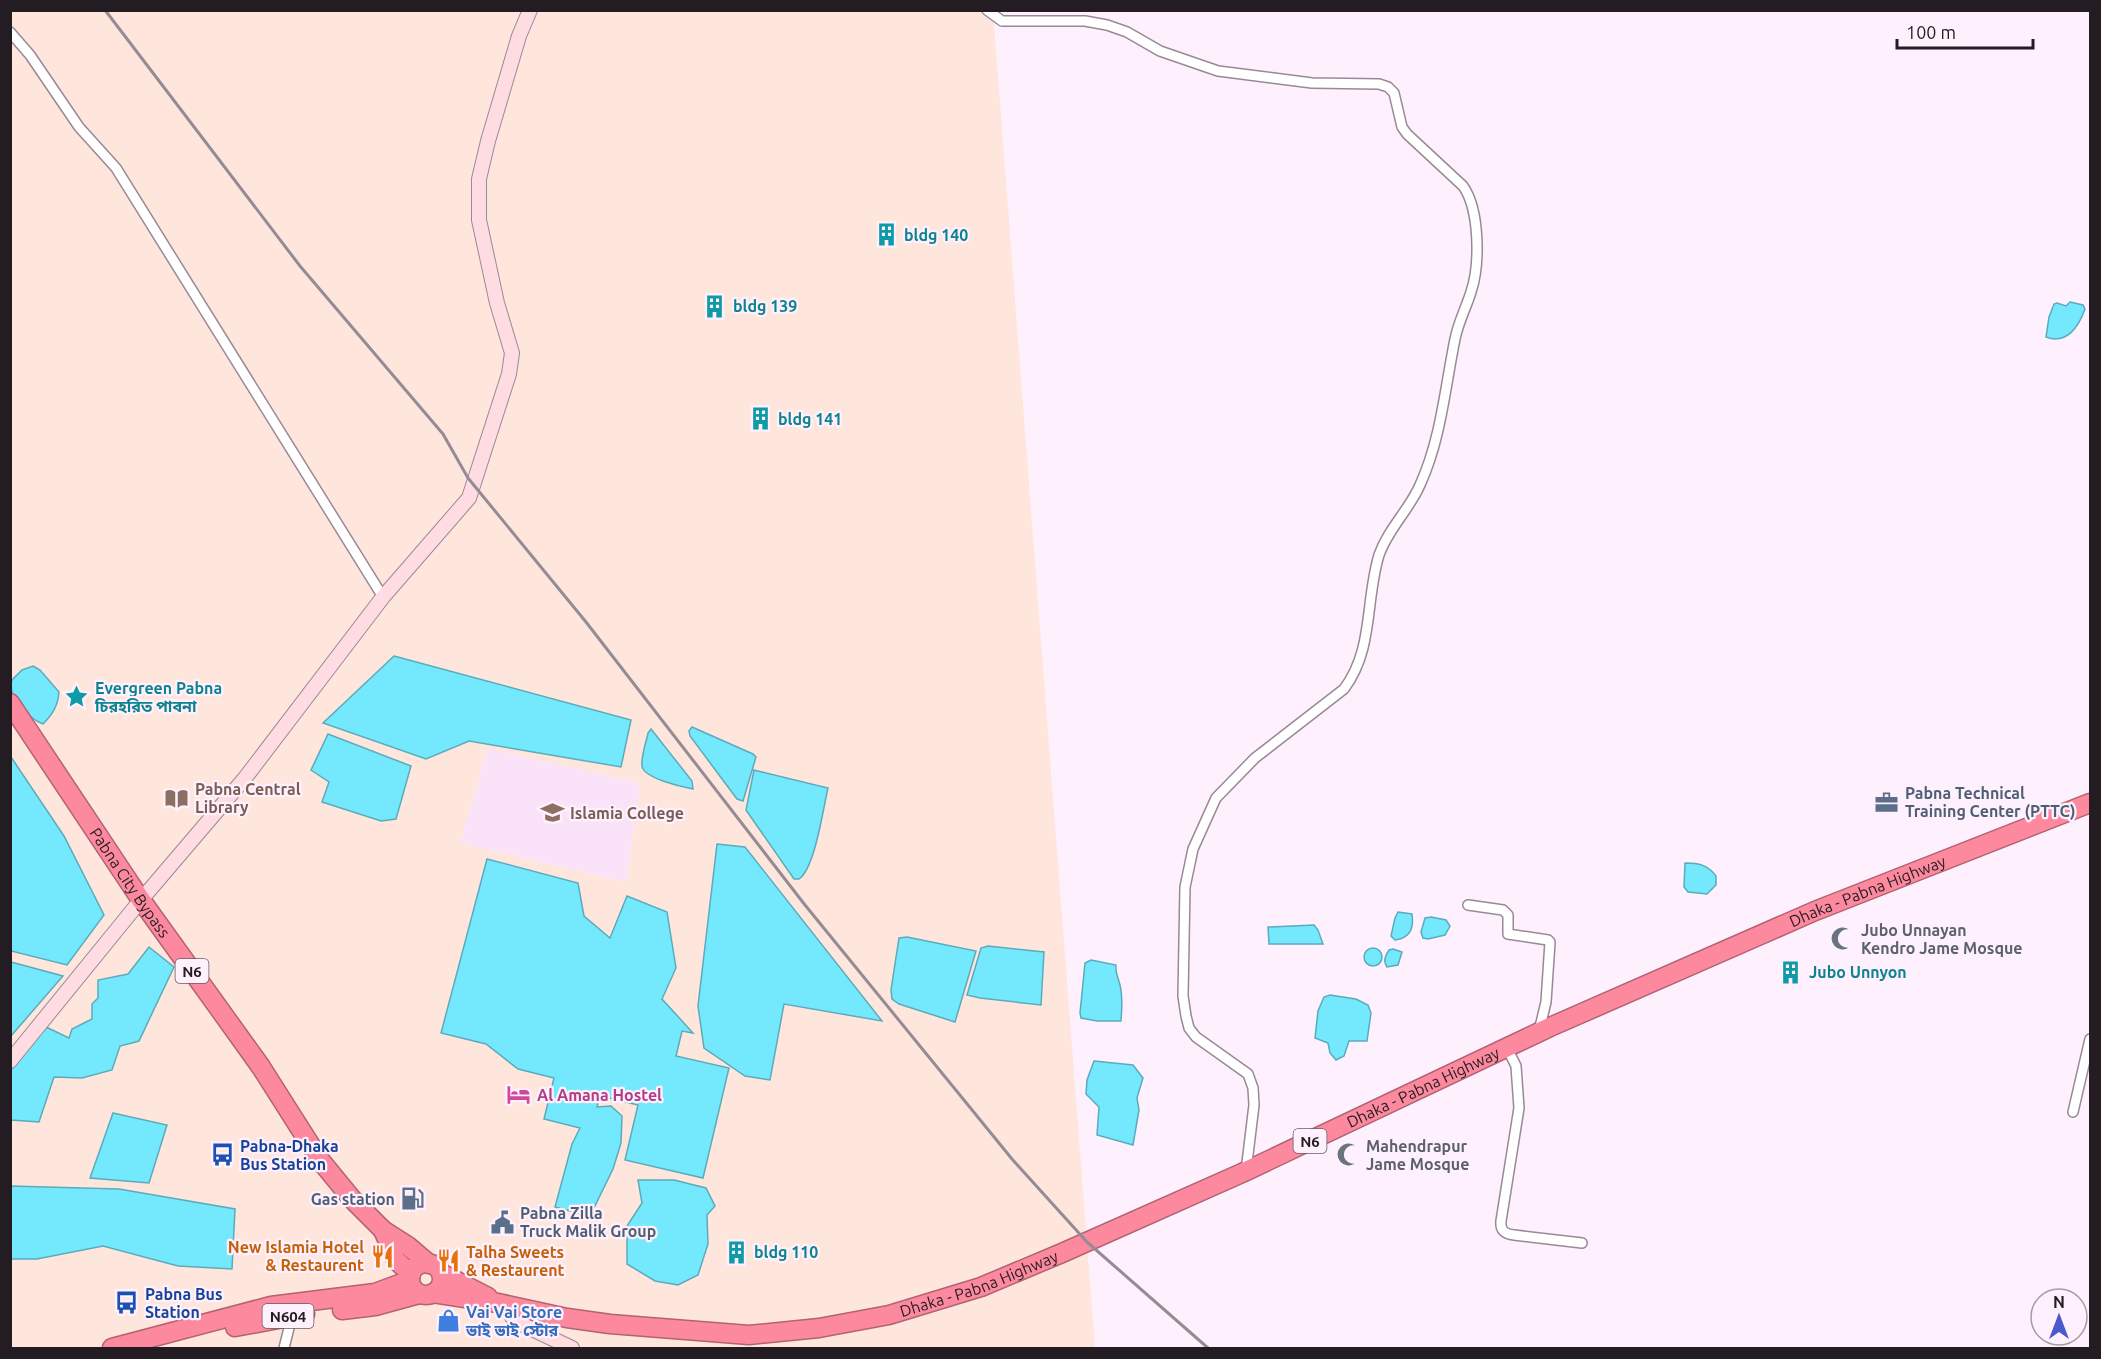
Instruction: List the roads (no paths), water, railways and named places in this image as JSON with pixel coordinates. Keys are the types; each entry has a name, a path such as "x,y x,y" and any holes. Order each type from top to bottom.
{"highway":[{"name":"Pabna City Bypass","path":"10,703 141,900 261,1067 320,1160 352,1199 383,1230 408,1246 435,1269"},
{"name":"Dhaka - Pabna Highway","path":"112,1348 212,1332 375,1300 418,1285 567,1318 748,1342 889,1315 981,1287 1246,1171 1539,1033 1815,911 2091,803"},
{"name":"Pabna City Bypass","path":"383,1230 396,1260 418,1285"},
{"name":"N604","path":"418,1285 418,1266 435,1269"},
{"name":"Dhaka - Pabna Highway","path":"435,1269 503,1304"},
{"path":"418,1285 439,1287 435,1269"},
{"name":"Dhaka - Pabna Highway","path":"160,1348 181,1336 271,1306 375,1300"}],"main road":[{"path":"10,1061 141,900 245,778 383,597 469,498 509,374 512,353 497,303 479,220 479,179 519,36 530,10"},
{"path":"503,1304 517,1322 572,1348"}],"street":[{"path":"987,10 1002,21 1085,21 1107,25 1127,32 1160,51 1218,71 1312,83 1368,83 1388,87 1394,93 1398,104 1402,127 1463,186 1469,194 1473,207 1477,237 1475,275 1455,337 1448,384 1430,461 1419,488 1388,533 1379,556 1366,637 1354,676 1344,689 1255,758 1224,788 1216,798 1193,849 1185,887 1184,906 1186,1016 1196,1037 1248,1074 1253,1088 1254,1105 1246,1171"},
{"path":"10,32 30,55 79,128 116,168 383,597"},
{"path":"1468,905 1503,910 1508,915 1508,934 1550,942 1546,1002 1539,1033"},
{"path":"2073,1112 2091,1039"},
{"path":"1507,1048 1516,1066 1519,1108 1501,1221 1502,1230 1504,1233 1514,1235 1582,1243"},
{"path":"284,1348 292,1316"}],"water":[{"path":"2070,302 2083,305 2085,309 2076,327 2060,338 2046,337 2054,304 2066,306"},
{"path":"394,656 631,720 621,767 469,741 426,759 323,723"},
{"path":"33,666 40,670 59,692 54,710 43,724 25,712 16,700 11,687 12,680 22,670"},
{"path":"692,727 756,757 743,801 737,799 690,736 689,731"},
{"path":"651,729 692,781 693,789 656,778 644,770 643,754"},
{"path":"328,734 411,766 396,819 381,821 322,802 329,782 311,770"},
{"path":"11,757 64,836 104,915 67,965 11,951"},
{"path":"754,770 828,788 814,851 805,873 799,879 794,879 746,810"},
{"path":"717,844 745,847 882,1021 784,1004 770,1080 745,1076 704,1048 698,1006"},
{"path":"487,859 578,883 584,916 610,938 627,896 667,912 676,968 662,999 693,1033 682,1031 676,1056 729,1068 703,1178 625,1160 638,1105 600,1096 597,1107 611,1106 622,1116 621,1143 613,1169 590,1216 555,1207 572,1144 580,1128 544,1119 554,1078 518,1069 486,1044 441,1033"},
{"path":"1685,863 1699,864 1710,869 1716,876 1716,885 1707,894 1688,892 1684,887"},
{"path":"1398,912 1412,914 1412,924 1407,935 1395,940 1391,936"},
{"path":"1425,918 1446,920 1450,926 1445,935 1423,938 1421,932"},
{"path":"1314,925 1323,944 1269,944 1268,927"},
{"path":"907,937 976,951 955,1022 899,1004 892,999 891,990 899,938"},
{"path":"988,946 1044,952 1041,1005 967,995 981,948"},
{"path":"149,947 174,967 139,1041 120,1046 112,1070 82,1078 54,1077 39,1122 11,1120 11,1070 46,1027 69,1038 72,1029 92,1019 92,1004 98,998 98,980 128,974"},
{"path":"1369,948 1377,948 1382,953 1380,964 1369,966 1364,961 1364,953"},
{"path":"1389,950 1402,952 1398,965 1387,967 1386,956"},
{"path":"1091,960 1116,965 1122,994 1121,1021 1081,1018 1085,963"},
{"path":"10,962 63,976 11,1036"},
{"path":"1330,995 1356,999 1368,1005 1371,1013 1367,1041 1349,1041 1344,1056 1336,1060 1330,1053 1328,1043 1315,1038 1318,1011 1324,997"},
{"path":"1094,1061 1133,1065 1143,1078 1137,1098 1139,1110 1133,1145 1097,1135 1099,1107 1086,1094 1087,1080"},
{"path":"113,1113 167,1125 149,1183 90,1178"},
{"path":"638,1180 674,1180 706,1188 715,1206 707,1215 708,1244 698,1275 678,1285 655,1281 627,1264 627,1226 642,1203"},
{"path":"10,1186 119,1189 235,1209 232,1269 178,1266 103,1246 37,1259 11,1259"}],"railway":[{"path":"105,10 300,266 443,434 468,478 586,622 805,905 1012,1159 1087,1242 1208,1348"}],"place":[{"name":"bldg 140","path":"886,235"},
{"name":"bldg 139","path":"715,306"},
{"name":"bldg 141","path":"760,419"},
{"name":"Evergreen Pabna চিরহরিত পাবনা","path":"77,697"},
{"name":"Pabna Central Library","path":"177,798"},
{"name":"Pabna Technical Training Center (PTTC)","path":"1887,802"},
{"name":"Islamia College","path":"552,813"},
{"name":"Jubo Unnayan Kendro Jame Mosque","path":"1843,939"},
{"name":"Jubo Unnyon","path":"1791,972"},
{"name":"Al Amana Hostel","path":"519,1095"},
{"name":"Pabna-Dhaka Bus Station","path":"222,1155"},
{"name":"Mahendrapur Jame Mosque","path":"1348,1155"},
{"name":"Gas station","path":"413,1199"},
{"name":"Pabna Zilla Truck Malik Group","path":"502,1222"},
{"name":"bldg 110","path":"736,1252"},
{"name":"New Islamia Hotel & Restaurent","path":"382,1256"},
{"name":"Talha Sweets & Restaurent","path":"448,1261"},
{"name":"Pabna Bus Station","path":"127,1303"},
{"name":"Vai Vai Store ভাই ভাই স্টোর","path":"448,1321"}]}
